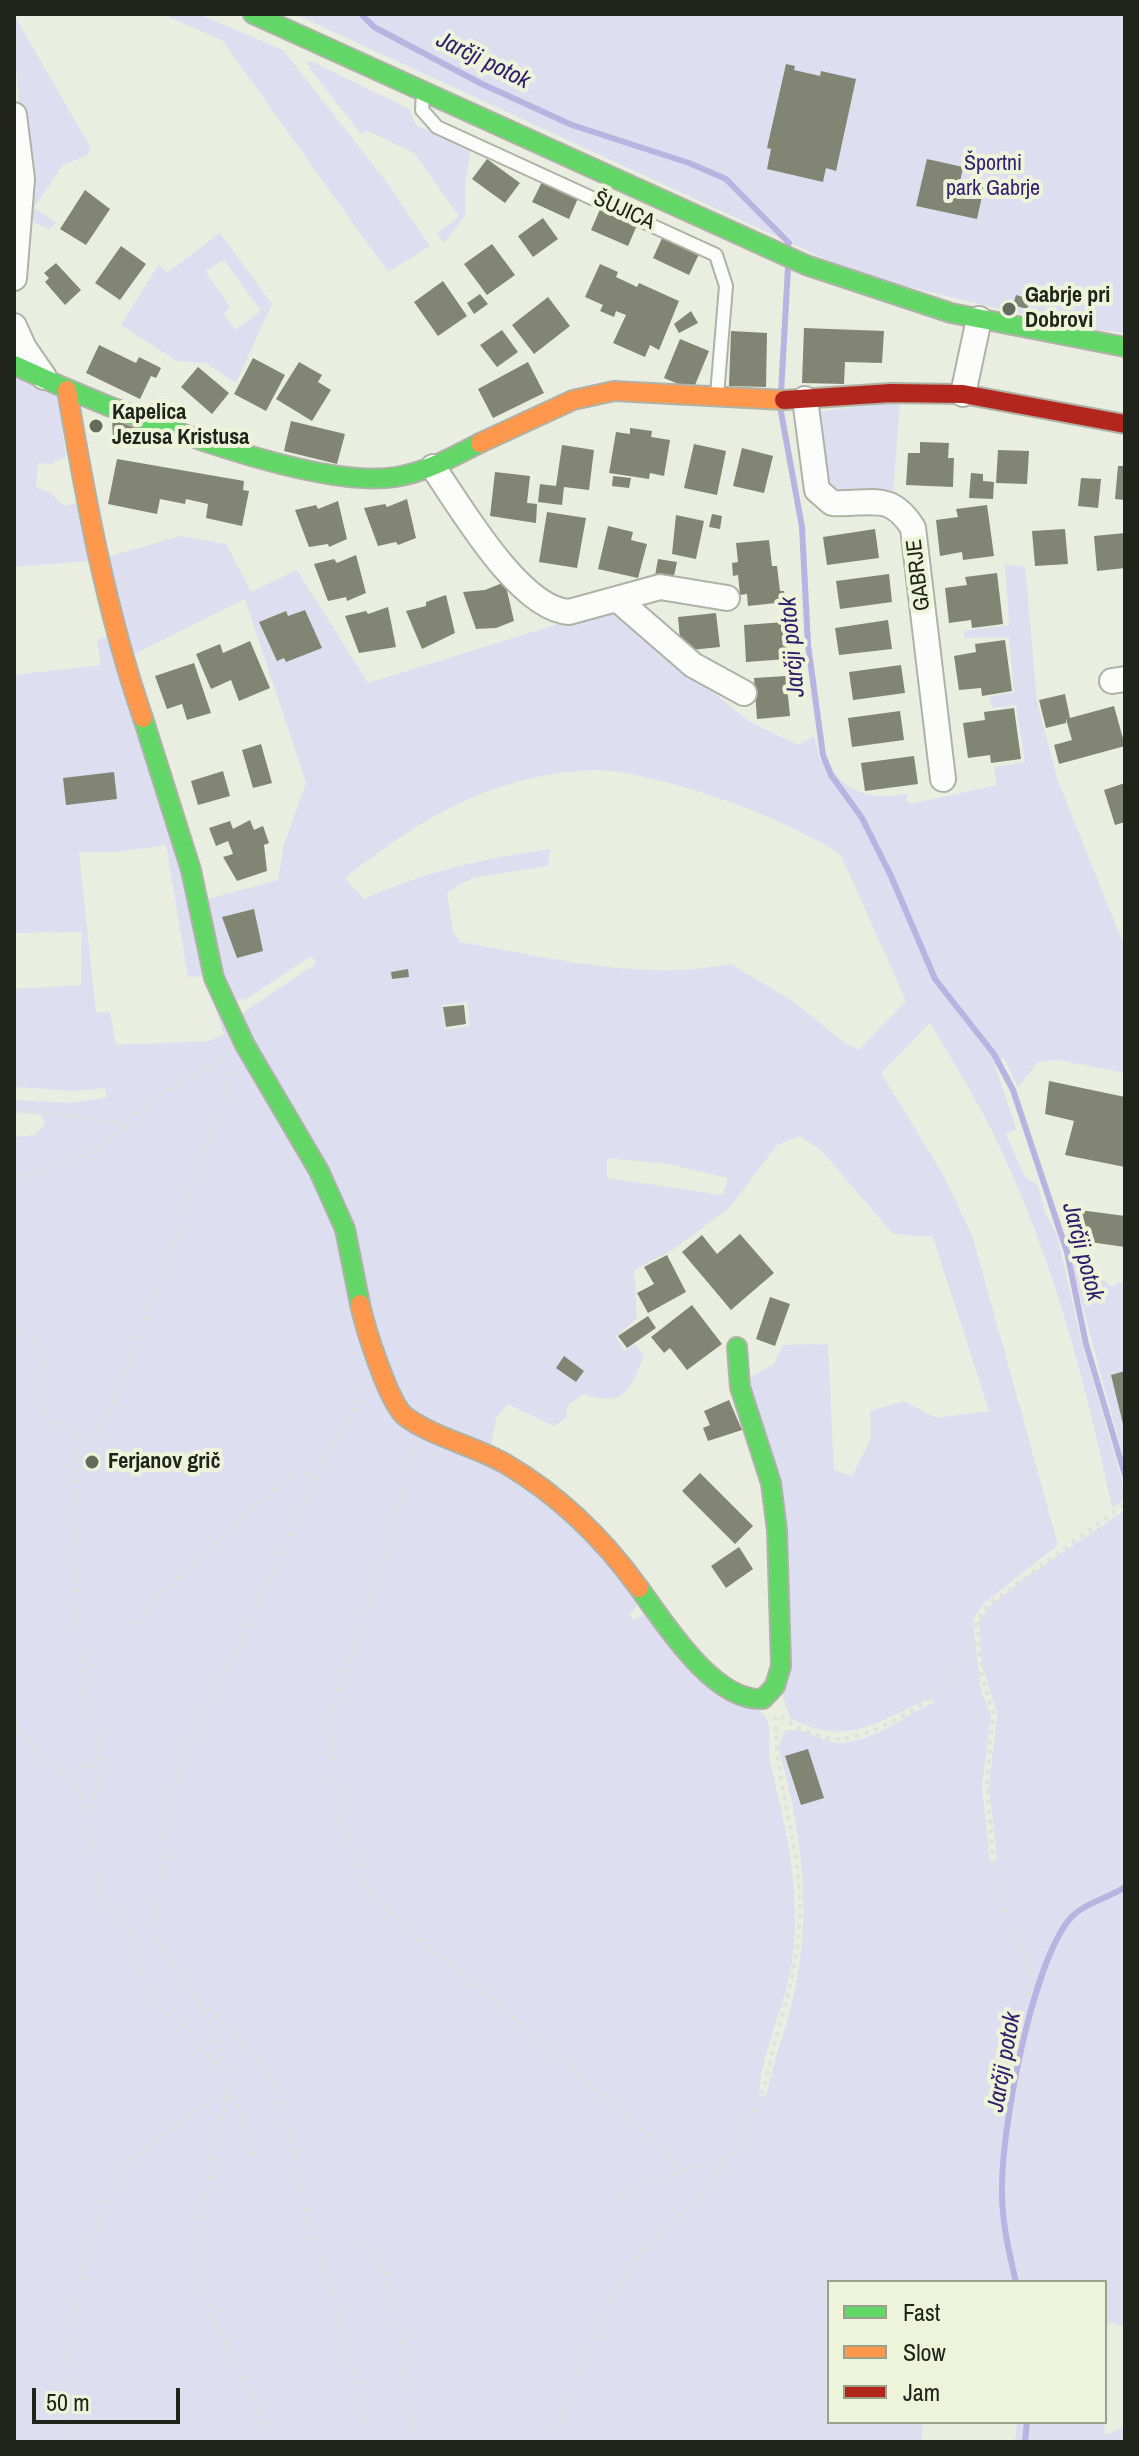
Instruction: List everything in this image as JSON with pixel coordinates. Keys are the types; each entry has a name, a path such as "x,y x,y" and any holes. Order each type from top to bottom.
{"street":[{"name":"ŠUJICA","path":"253,14 772,252 979,319"},
{"path":"14,115 22,179 14,278"},
{"path":"963,394 979,319 1125,347"},
{"path":"14,326 24,348 44,377"},
{"path":"14,365 67,390 262,459 359,478 395,477 433,467 573,400 614,391 788,400 891,393 963,394 1125,424"},
{"path":"67,390 73,439 124,664 172,803 191,870 214,978 245,1045 319,1171 345,1229 362,1313 392,1395 404,1416 505,1464 559,1500 588,1526 624,1567 672,1634 723,1688 746,1700 763,1699 775,1686 781,1666 777,1530 771,1483 740,1387 737,1347"},
{"name":"GABRJE","path":"788,400 817,490 832,503 891,503 903,511 913,528 943,779"},
{"path":"433,467 483,541 530,594 558,612 569,612 660,587 727,598"},
{"path":"617,599 693,665 744,693"}],"lane":[{"name":"ŠUJICA","path":"423,90 422,110 437,127 716,255 726,286 717,398"}],"path":[{"path":"14,1177 47,1171 102,1147 177,1084 229,1056 226,1102 198,1160 178,1232 126,1373 99,1435 91,1441 79,1439 45,1415 41,1404 44,1364 41,1345 33,1336 14,1328"},
{"path":"14,1109 127,1124"},
{"path":"364,1374 353,1412 317,1476 237,1653 204,1710 177,1779 168,1819 157,1913 158,1940 196,1995 257,2057 280,2092 306,2210 334,2295 370,2442"},
{"path":"404,1416 412,1434 408,1476 370,1606 339,1685 331,1721 337,1804 360,1874 385,1907 642,2129 684,2170"},
{"path":"79,1439 73,1524 81,1664 88,1711 99,1739 100,1767 99,1787 87,1819"},
{"path":"138,1624 152,1602 285,1479 298,1472 317,1476"},
{"path":"556,2442 559,2422 606,2318 645,2246 695,2202 714,2180 743,2132 764,2086 787,2007 799,1937 799,1886 776,1756 776,1712 792,1725 838,1740 881,1725 929,1701 949,1681 977,1620 988,1605 1027,1573 1125,1504"},
{"path":"977,1620 982,1677 993,1712 987,1783 993,1858 1007,1920 1031,1967 1028,1995"},
{"path":"14,1722 41,1757 73,1781 87,1819 92,1865 101,1896 129,1935 144,1983 161,2011 190,2029 202,2052 224,2068"},
{"path":"61,1773 84,1764 100,1767"},
{"path":"196,1995 219,2045 228,2095 217,2134 199,2242 199,2277 224,2339 275,2442"},
{"path":"228,2095 242,2110 255,2161"},
{"path":"84,2442 72,2432 64,2412 62,2394 97,2229 115,2186 131,2161 199,2109 228,2095"},
{"path":"617,2198 642,2184 725,2158"},
{"path":"362,2239 386,2274 397,2311 415,2442"}],"green space":[{"path":"162,14 198,14 283,50 385,180 430,246 388,272 222,40"},
{"name":"Športni park Gabrje","path":"295,14 1125,14 1125,333 1074,327 860,275"},
{"path":"14,15 91,148 88,155 63,165 34,208 56,223 49,229 28,220"},
{"path":"306,62 313,62 409,109 416,125 471,150 465,184 465,216 444,243 437,234 459,216 414,153 368,131 361,134"},
{"path":"220,233 272,304 236,383 206,363 177,361 121,325 159,264 167,273","holes":["224,260 261,311 235,330 224,314 230,307 205,271"]},
{"path":"14,373 58,398 66,456 51,464 38,463 36,488 48,491 64,506 76,503 89,561 14,567"},
{"path":"900,401 893,493 834,495 821,479 828,477 826,457 820,457 818,412"},
{"path":"180,536 226,544 251,592 297,570 368,683 610,608 750,722 798,745 814,736 820,760 828,760 834,772 851,788 872,795 908,794 906,800 911,804 997,785 994,767 1025,762 1016,705 993,708 989,697 1014,692 1009,637 964,638 964,631 1009,625 1005,564 1025,567 1037,701 1057,778 1121,938 1125,938 1125,1073 1058,1060 1038,1062 1018,1087 1004,1058 995,1065 1016,1129 1006,1134 1025,1177 1038,1185 1045,1213 1057,1234 1081,1340 1125,1491 1125,1500 1112,1508 1091,1413 1050,1271 1014,1179 987,1121 930,1023 881,1073 944,1176 973,1238 1058,1545 983,1604 973,1620 981,1692 991,1714 982,1787 990,1861 997,1860 989,1786 997,1714 982,1665 979,1622 988,1608 1021,1581 1125,1510 1125,2327 1112,2322 1107,2328 1107,2280 827,2280 827,2424 923,2424 922,2442 14,2442 14,1137 35,1135 45,1124 42,1115 14,1112 14,1100 70,1103 107,1097 105,1088 75,1091 14,1087 14,989 81,985 82,932 14,933 14,675 101,665 97,640 108,637 171,821 208,973 244,1053 312,1169 340,1231 360,1325 391,1406 407,1425 499,1464 550,1499 592,1536 641,1601 629,1615 634,1620 648,1611 701,1675 721,1692 755,1707 767,1720 770,1762 792,1870 795,1924 789,1978 767,2051 759,2096 766,2096 801,1955 803,1895 798,1835 778,1747 785,1731 799,1731 833,1742 852,1742 876,1733 934,1702 930,1698 877,1723 845,1731 810,1727 790,1718 783,1696 788,1639 783,1532 770,1454 746,1391 752,1376 774,1364 783,1345 828,1344 834,1470 852,1476 871,1439 870,1411 904,1401 937,1418 989,1411 933,1237 893,1234 822,1151 800,1136 777,1145 731,1206 674,1249 634,1270 637,1318 616,1337 625,1351 635,1344 644,1356 624,1393 609,1399 584,1394 567,1406 566,1418 554,1426 508,1404 496,1418 490,1451 423,1422 406,1410 395,1392 367,1314 360,1261 339,1198 240,1025 244,1012 317,963 311,956 246,999 231,1001 222,983 204,900 278,880 284,845 306,783 245,599 126,658 101,559","holes":["598,770 656,780 724,800 789,826 841,855 906,1001 859,1050 845,1043 792,1001 731,964 697,969 629,969 460,942 453,932 447,892 472,878 548,866 550,849 455,867 364,899 345,878 403,835 462,802 526,779","166,845 188,977 205,976 224,1035 209,1041 116,1045 110,1012 96,1013 79,852 117,852","467,1002 470,1026 445,1030 442,1005","607,1158 668,1164 728,1178 723,1195 607,1178"]},
{"path":"1071,1263 1083,1264 1112,1287 1125,1280 1125,1464"},
{"path":"1017,2424 1104,2424 1105,2435 1125,2427 1125,2442 1015,2442"}],"building":[{"path":"786,64 795,66 794,70 820,76 821,71 856,79 836,171 826,168 823,182 767,169 771,149 767,148"},
{"path":"487,159 520,183 505,203 472,179"},
{"path":"927,159 963,167 960,182 984,187 977,219 916,206"},
{"path":"543,180 579,196 569,219 532,202"},
{"path":"85,190 110,209 86,245 60,229"},
{"path":"601,207 638,223 628,246 591,230"},
{"path":"543,218 558,239 533,257 518,236"},
{"path":"663,236 700,252 689,275 653,258"},
{"path":"492,244 515,275 487,295 464,264"},
{"path":"121,246 146,264 120,300 95,283"},
{"path":"56,263 81,290 65,305 45,282 49,278 44,273"},
{"path":"600,264 618,272 616,277 637,287 639,283 679,301 659,350 650,345 645,357 613,343 626,315 616,311 614,317 600,311 603,305 585,297"},
{"path":"443,281 467,316 438,336 414,302"},
{"path":"480,294 488,304 474,314 467,303"},
{"path":"1016,295 1030,299 1027,309 1013,305"},
{"path":"548,297 570,326 534,354 512,325"},
{"path":"691,311 698,323 679,333 674,324"},
{"path":"804,328 884,331 882,363 845,362 844,384 802,383"},
{"path":"502,330 518,352 497,367 480,345"},
{"path":"731,331 767,333 766,387 729,386"},
{"path":"680,339 709,351 693,390 664,378"},
{"path":"99,345 136,363 139,357 161,368 156,378 151,376 140,399 86,373"},
{"path":"253,358 285,375 266,411 234,394"},
{"path":"299,362 322,375 318,382 331,390 312,421 276,399"},
{"path":"528,362 544,393 493,418 478,389"},
{"path":"198,367 229,393 212,414 181,387"},
{"path":"112,418 143,427 139,444 113,440"},
{"path":"291,421 345,434 337,464 284,451"},
{"path":"630,428 652,431 651,437 670,440 664,476 650,473 649,479 609,473 616,432 630,434"},
{"path":"920,442 949,443 948,458 954,458 953,487 906,485 908,453 920,453"},
{"path":"694,444 726,451 717,495 684,488"},
{"path":"562,445 594,450 589,490 564,487 562,505 538,502 540,484 556,486"},
{"path":"742,448 773,456 764,493 733,486"},
{"path":"998,450 1029,451 1027,484 996,483"},
{"path":"117,459 244,481 243,490 249,491 242,526 206,518 208,504 186,499 185,504 160,499 157,514 108,504"},
{"path":"1118,466 1125,466 1125,500 1115,499"},
{"path":"495,472 530,476 527,503 537,504 536,523 490,516"},
{"path":"971,473 983,474 983,481 994,482 993,499 969,498"},
{"path":"613,476 631,478 629,488 612,486"},
{"path":"1081,478 1101,479 1098,508 1078,506"},
{"path":"407,499 416,538 398,545 396,542 378,546 364,508 385,504 387,507"},
{"path":"338,501 347,539 329,547 328,544 309,547 295,510 316,505 318,509"},
{"path":"987,505 994,556 963,560 962,552 940,556 936,520 958,517 956,509"},
{"path":"547,512 586,518 577,568 539,562"},
{"path":"712,514 722,516 720,529 709,527"},
{"path":"676,515 704,521 696,559 672,554"},
{"path":"608,526 633,532 631,540 647,544 638,578 598,569"},
{"path":"875,529 879,558 827,565 823,537"},
{"path":"1065,529 1068,564 1035,566 1032,531"},
{"path":"1125,533 1125,568 1097,571 1094,536"},
{"path":"769,540 772,566 777,566 780,591 784,591 785,602 748,606 747,594 740,595 738,575 733,576 732,563 738,562 736,543"},
{"path":"356,555 366,593 347,601 346,597 328,601 314,564 334,559 337,563"},
{"path":"658,559 677,562 673,580 655,576"},
{"path":"997,573 1003,624 972,628 971,620 949,623 945,588 967,585 965,577"},
{"path":"889,574 892,602 840,609 836,581"},
{"path":"505,582 514,621 496,628 476,629 463,592 485,590"},
{"path":"446,595 455,633 422,649 406,611 426,606 426,602"},
{"path":"388,607 396,647 359,653 345,616 366,611 368,614"},
{"path":"305,610 322,648 286,662 284,658 277,661 259,622 286,611 288,616"},
{"path":"716,613 720,647 681,651 678,617"},
{"path":"888,620 892,649 839,655 835,628"},
{"path":"785,622 787,659 746,662 744,625"},
{"path":"1005,640 1012,691 982,696 981,688 959,690 954,656 976,652 975,644"},
{"path":"250,641 270,688 239,701 231,680 211,689 196,654 220,644 223,653"},
{"path":"194,663 211,713 187,720 182,704 167,709 155,676"},
{"path":"901,665 905,693 853,700 849,672"},
{"path":"786,676 790,716 757,719 754,678"},
{"path":"1065,694 1070,718 1114,706 1125,746 1059,764 1054,745 1072,740 1066,719 1066,723 1046,728 1039,700"},
{"path":"1014,708 1021,759 991,763 990,755 968,758 963,723 985,720 984,712"},
{"path":"900,711 904,740 852,747 848,718"},
{"path":"261,744 272,783 253,788 242,750"},
{"path":"914,756 918,784 865,791 861,763"},
{"path":"223,771 230,796 198,805 191,781"},
{"path":"114,772 117,799 66,805 63,778"},
{"path":"1125,783 1125,822 1115,825 1104,790"},
{"path":"250,820 254,830 263,826 269,843 264,845 267,871 237,881 223,857 233,854 228,841 216,846 209,828 230,821 233,829"},
{"path":"254,909 263,951 237,958 222,917"},
{"path":"408,969 409,977 392,979 391,972"},
{"path":"464,1005 466,1024 446,1027 443,1007"},
{"path":"1049,1081 1125,1097 1125,1167 1065,1155 1074,1121 1045,1114"},
{"path":"1072,1209 1125,1216 1125,1247 1068,1239"},
{"path":"740,1234 774,1273 731,1310 682,1252 702,1235 717,1254"},
{"path":"667,1255 686,1292 648,1313 637,1293 654,1284 644,1267"},
{"path":"770,1297 790,1304 775,1346 756,1339"},
{"path":"692,1305 722,1344 687,1370 670,1348 664,1353 651,1337"},
{"path":"648,1316 656,1328 627,1348 618,1336"},
{"path":"564,1356 584,1371 576,1382 556,1368"},
{"path":"1125,1371 1125,1427 1124,1428 1111,1375"},
{"path":"729,1400 742,1430 708,1441 703,1428 710,1425 704,1411"},
{"path":"700,1473 753,1526 735,1544 682,1491"},
{"path":"739,1547 753,1569 726,1588 711,1566"},
{"path":"808,1749 824,1798 801,1805 785,1756"}],"waterway":[{"name":"Jarčji potok","path":"361,14 374,27 482,84 572,125 689,163 726,179 789,243"},
{"name":"Jarčji potok","path":"781,393 788,268"},
{"name":"Jarčji potok","path":"781,412 802,527 808,645 823,755 831,775 862,818 891,876 935,979 994,1054 1013,1090 1067,1252 1086,1344 1125,1475"},
{"name":"Jarčji potok","path":"1016,2280 1003,2215 1003,2164 1013,2091 1031,2012 1054,1944 1068,1921 1087,1905 1125,1887"},
{"name":"Jarčji potok","path":"1025,2442 1027,2424"}],"traffic: fast":[{"path":"253,14 806,265 951,313 1125,347"},
{"path":"14,365 96,401 203,441 311,471 358,478 396,477 429,468 480,443"},
{"path":"143,718 191,870 214,978 245,1045 319,1171 345,1229 360,1304"},
{"path":"639,1588 677,1640 709,1675 727,1688 745,1697 763,1699 775,1686 781,1666 777,1530 771,1483 740,1387 737,1347"}],"traffic: slow":[{"path":"67,390 108,596 143,718"},
{"path":"480,443 573,400 614,391 784,400"},
{"path":"360,1304 372,1347 399,1410 430,1431 494,1458 526,1476 595,1535 639,1588"}],"traffic: jam":[{"path":"784,400 891,393 963,394 1125,424"}],"place":[{"name":"Gabrje pri Dobrovi","path":"1009,309"},
{"name":"Kapelica Jezusa Kristusa","path":"96,426"},
{"name":"Ferjanov grič","path":"92,1462"}]}
